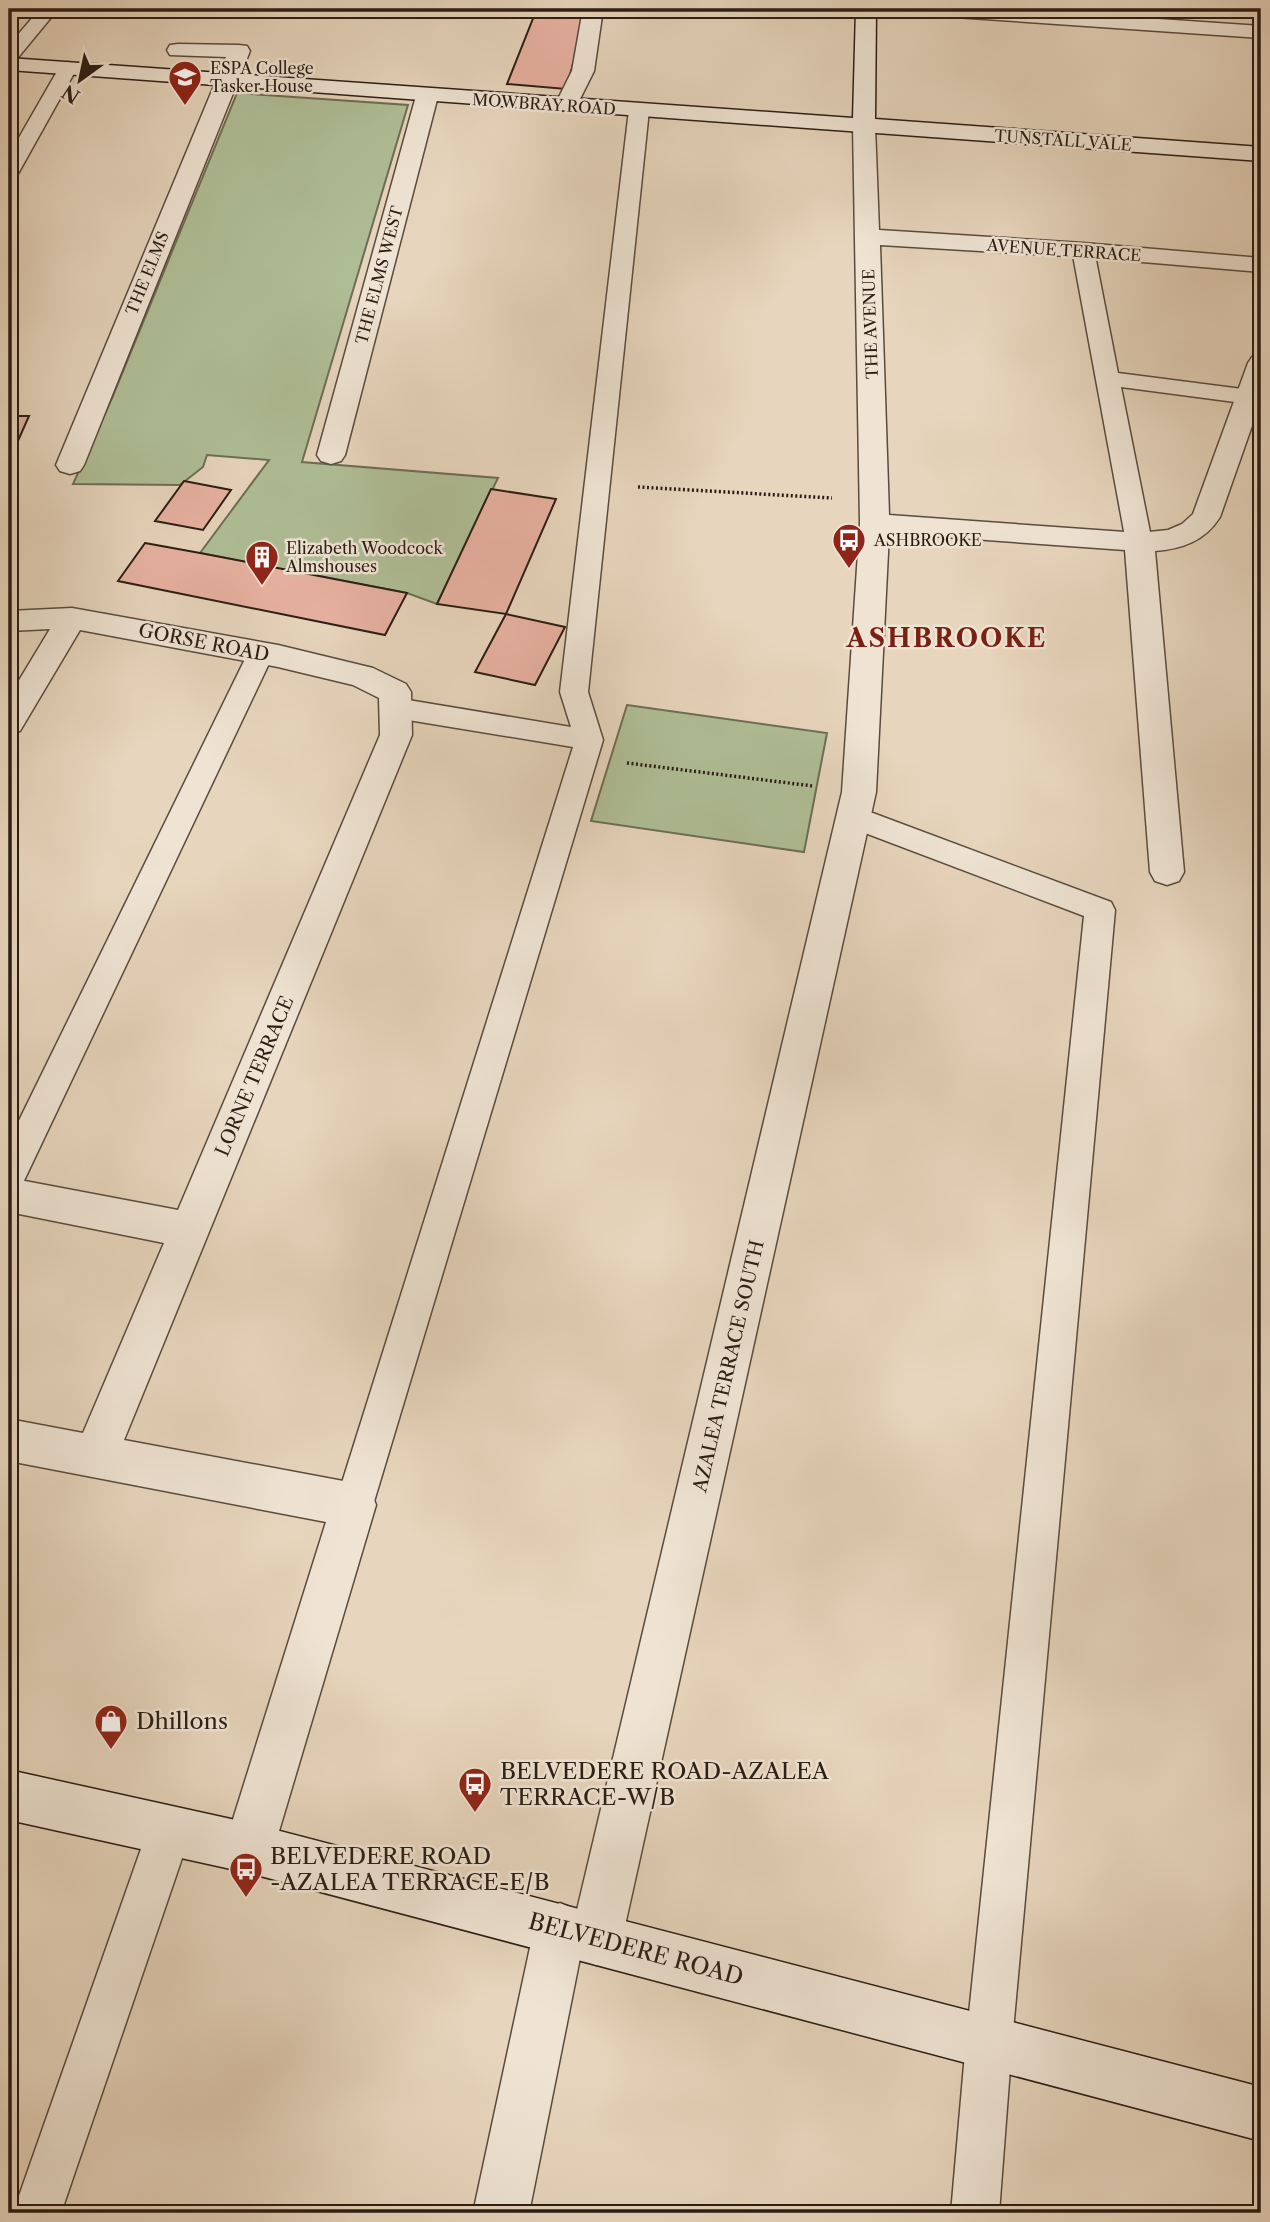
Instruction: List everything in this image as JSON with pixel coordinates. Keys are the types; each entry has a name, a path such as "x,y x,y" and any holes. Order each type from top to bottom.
{"street":[{"path":"566,105 583,71 593,9"},
{"name":"THE AVENUE","path":"857,805 875,512 864,126 866,9"},
{"path":"925,9 1117,15 1261,32"},
{"name":"THE ELMS","path":"70,465 239,51 178,50"},
{"name":"MOWBRAY ROAD","path":"9,64 864,126"},
{"name":"THE ELMS WEST","path":"331,455 426,96"},
{"name":"TUNSTALL VALE","path":"864,126 1261,154"},
{"name":"AVENUE TERRACE","path":"867,237 1083,250 1261,265"},
{"path":"875,512 1139,542 1172,540 1199,527 1206,517 1252,408 1261,363"},
{"path":"1139,542 1167,872"},
{"path":"9,723 72,618"},
{"name":"GORSE ROAD","path":"9,621 72,618 261,653 362,676 396,700"},
{"name":"LORNE TERRACE","path":"95,1457 397,735 396,700"},
{"name":"AZALEA TERRACE SOUTH","path":"500,2213 578,1934 857,805"},
{"path":"9,1195 190,1230"},
{"path":"9,1440 354,1506 249,1848"},
{"name":"BELVEDERE ROAD","path":"9,1795 249,1848 1261,2114"}],"lane":[{"path":"9,56 49,9"},
{"path":"10,169 68,68"},
{"path":"354,1506 586,749 574,692 639,110"},
{"path":"1083,250 1139,542"},
{"path":"1109,379 1252,408"},
{"path":"9,1176 261,653"},
{"path":"396,700 586,749"},
{"path":"857,805 1100,910 989,2042 975,2213"},
{"path":"37,2213 170,1829"}],"path":[{"path":"597,485 875,512"},
{"path":"586,749 857,805"}],"green space":[{"path":"237,93 408,105 302,462 498,478 437,604 407,593 200,553 269,460 207,455 203,467 180,485 73,484 112,398"},
{"path":"627,705 827,733 804,852 591,821"}],"building":[{"path":"536,11 587,14 566,89 507,84"},
{"path":"9,416 29,416 9,461"},
{"path":"184,481 231,490 203,530 155,521"},
{"name":"Elizabeth Woodcock Almshouses","path":"491,489 556,499 506,614 437,604"},
{"name":"Elizabeth Woodcock Almshouses","path":"145,543 407,593 385,635 118,581"},
{"path":"506,614 565,627 535,685 475,672"}],"place":[{"name":"ESPA College Tasker House","path":"185,107"},
{"name":"ASHBROOKE","path":"849,570"},
{"name":"Elizabeth Woodcock Almshouses","path":"262,587"},
{"name":"Dhillons","path":"111,1751"},
{"name":"BELVEDERE ROAD-AZALEA TERRACE-W/B","path":"475,1814"},
{"name":"BELVEDERE ROAD -AZALEA TERRACE-E/B","path":"246,1899"}],"district":[{"name":"ASHBROOKE","path":"947,638"}]}
